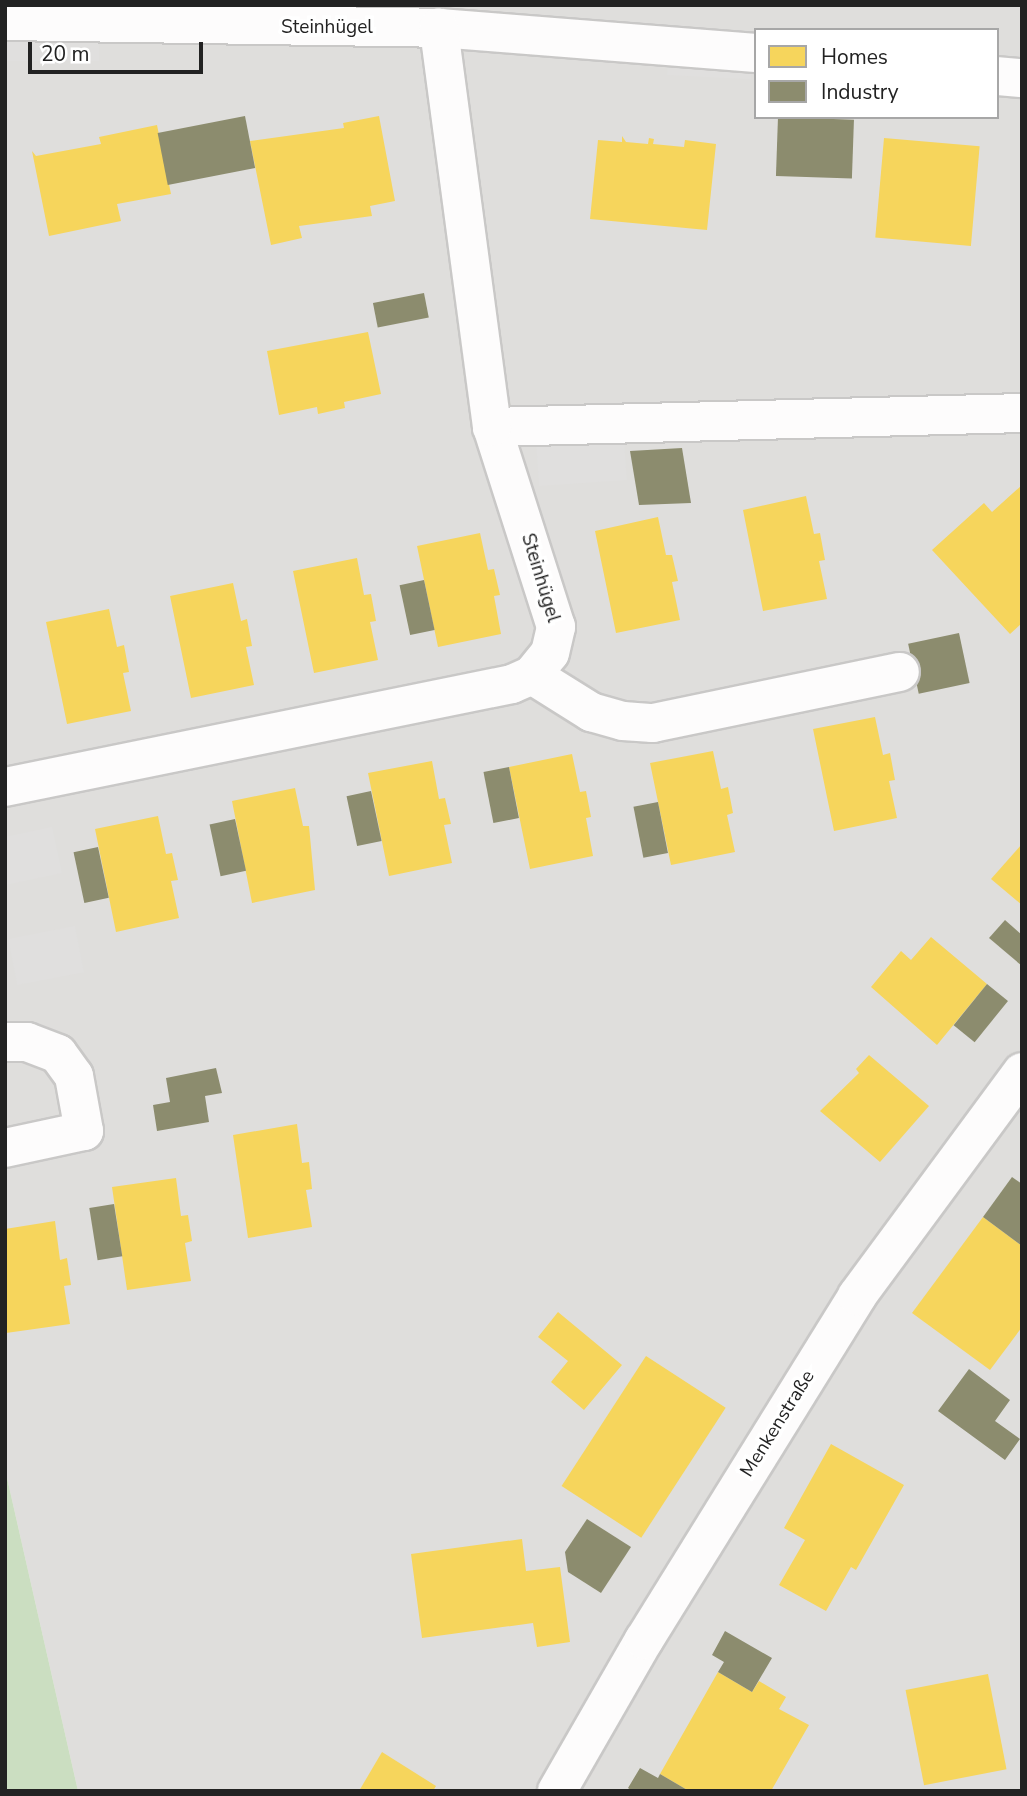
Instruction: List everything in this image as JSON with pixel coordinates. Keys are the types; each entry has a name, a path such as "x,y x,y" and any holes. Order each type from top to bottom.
{"street":[{"name":"Steinhügel","path":"5,22 439,28 754,54"},
{"name":"Steinhügel","path":"439,28 492,427 556,627 550,653 532,675"},
{"path":"999,76 1022,78"},
{"path":"492,427 1022,413"},
{"path":"5,787 512,684 532,675 591,712 622,721 653,723 900,672"},
{"path":"5,1042 27,1042 58,1054 74,1076 84,1131 5,1148"},
{"name":"Menkenstraße","path":"557,1791 644,1640 857,1296 1022,1072"}],"shaded area":[{"path":"5,5 1022,5 1022,1791 78,1791 5,1469"},
{"path":"5,42 99,42 99,61 5,61"},
{"path":"668,59 752,63 751,79 667,75"},
{"path":"624,439 627,480 539,486 536,445"},
{"path":"52,827 62,873 5,885 5,837"},
{"path":"75,926 84,972 17,985 8,939"}],"green space":[{"path":"5,1469 78,1791 5,1791"}],"building: Homes":[{"path":"379,116 395,201 370,206 372,216 299,226 302,238 271,245 250,141 344,128 343,123"},
{"path":"157,125 171,194 117,204 121,221 49,236 32,151 36,156 101,144 99,137"},
{"path":"622,136 626,142 648,144 649,138 654,139 653,144 684,147 685,140 716,144 707,230 590,219 598,140 622,142"},
{"path":"884,138 980,146 971,246 875,238"},
{"path":"368,332 381,394 344,402 345,408 318,414 317,407 279,415 267,351"},
{"path":"1022,485 1022,623 1010,634 932,550 984,503 992,512"},
{"path":"806,496 814,534 820,533 825,560 819,561 827,599 763,611 743,510"},
{"path":"658,517 666,555 672,555 678,581 672,582 680,620 616,633 595,531"},
{"path":"480,533 488,570 494,569 500,595 494,596 501,634 438,647 417,546"},
{"path":"357,558 364,595 371,594 376,621 370,622 378,660 314,673 293,571"},
{"path":"233,583 241,621 247,619 252,646 246,647 254,685 191,698 170,596"},
{"path":"109,609 117,647 124,645 129,672 123,673 131,711 67,724 46,622"},
{"path":"875,717 883,755 890,753 895,780 889,781 897,818 834,831 813,729"},
{"path":"713,751 721,789 728,787 733,813 727,815 735,852 671,865 650,763"},
{"path":"572,754 580,792 586,791 591,817 586,818 593,856 530,869 509,767"},
{"path":"432,761 439,799 445,798 451,824 444,825 452,863 389,876 368,773"},
{"path":"295,788 303,826 309,826 315,890 252,903 232,801"},
{"path":"158,816 166,854 172,853 178,880 171,881 179,918 116,932 95,829"},
{"path":"1022,844 1022,905 991,879"},
{"path":"931,937 987,984 937,1045 871,987 901,951 911,960"},
{"path":"869,1055 929,1106 880,1162 820,1111 859,1073 856,1069"},
{"path":"297,1124 302,1163 309,1162 312,1189 306,1190 312,1227 248,1238 233,1135"},
{"path":"176,1178 181,1216 188,1215 192,1241 185,1243 191,1281 127,1290 112,1187"},
{"path":"983,1217 1022,1246 1022,1327 990,1370 912,1313"},
{"path":"55,1221 60,1260 67,1258 71,1285 64,1286 70,1324 6,1333 5,1229"},
{"path":"558,1312 622,1365 584,1410 551,1382 568,1361 538,1337"},
{"path":"646,1356 726,1408 641,1538 562,1486"},
{"path":"831,1444 904,1485 856,1570 851,1567 826,1611 779,1585 805,1540 784,1528"},
{"path":"522,1539 526,1571 560,1567 570,1642 537,1647 533,1623 422,1638 411,1554"},
{"path":"718,1672 752,1692 759,1681 786,1697 779,1709 809,1725 771,1791 689,1791 660,1774"},
{"path":"988,1674 1007,1769 924,1785 906,1690"},
{"path":"382,1752 436,1786 433,1791 359,1791"}],"building: Industry":[{"path":"245,116 255,168 168,185 158,133"},
{"path":"778,119 854,120 852,179 776,176"},
{"path":"424,293 429,318 378,327 373,303"},
{"path":"682,448 691,503 639,505 630,451"},
{"path":"424,580 435,630 410,635 400,585"},
{"path":"959,633 970,683 919,694 908,644"},
{"path":"509,767 519,818 493,823 483,772"},
{"path":"371,791 382,841 357,846 347,796"},
{"path":"658,802 668,853 643,858 633,807"},
{"path":"235,819 246,871 221,876 210,824"},
{"path":"98,847 109,898 84,903 74,852"},
{"path":"1005,920 1022,935 1022,966 989,938"},
{"path":"987,984 1008,1001 975,1042 954,1025"},
{"path":"216,1068 222,1093 205,1096 209,1122 157,1131 153,1105 170,1102 166,1078"},
{"path":"1012,1177 1022,1184 1022,1246 983,1217"},
{"path":"114,1204 122,1256 98,1260 89,1208"},
{"path":"969,1369 1010,1400 995,1421 1020,1439 1005,1460 938,1411"},
{"path":"587,1519 631,1547 601,1593 568,1572 565,1552"},
{"path":"725,1631 772,1658 752,1692 718,1672 724,1662 712,1655"},
{"path":"640,1768 658,1778 660,1774 689,1791 632,1791 628,1788"}]}
